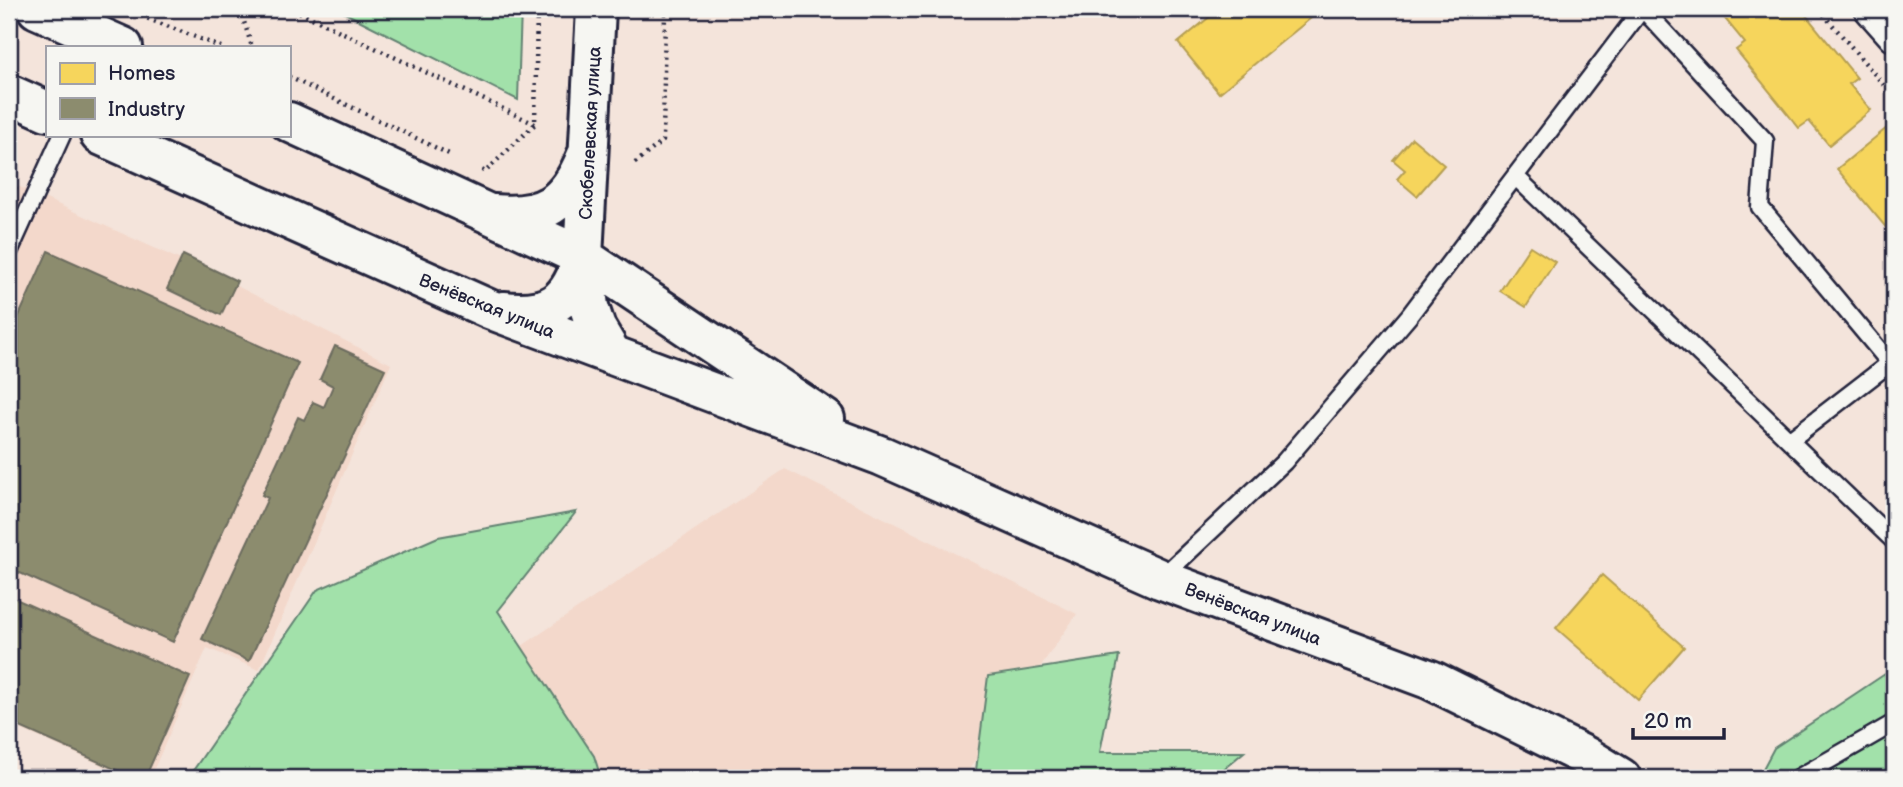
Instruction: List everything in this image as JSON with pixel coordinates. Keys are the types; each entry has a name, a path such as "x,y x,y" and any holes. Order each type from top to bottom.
{"street":[{"path":"37,9 129,30"},
{"name":"Скобелевская улица","path":"583,257 596,9"},
{"path":"1870,9 1894,36"},
{"path":"9,94 46,111"},
{"name":"Венёвская улица","path":"290,122 583,257 882,456"},
{"name":"Венёвская улица","path":"102,136 489,309 882,456 1160,579 1431,680 1585,756 1621,778"},
{"path":"491,214 520,216 541,212 557,202 580,173 590,146"},
{"path":"489,309 537,312 557,303 570,290 583,257"},
{"path":"583,257 589,307 596,328 612,355"}],"lane":[{"path":"1160,579 1284,462 1409,316 1643,9 1765,141 1760,207 1892,363 1790,440"},
{"path":"9,251 62,136"},
{"path":"1515,176 1894,541"},
{"path":"1798,778 1894,723"}],"path":[{"path":"240,9 252,46"},
{"path":"293,9 535,124"},
{"path":"473,166 485,172 535,124 537,9"},
{"path":"635,163 663,141 665,9"},
{"path":"1819,9 1894,96"},
{"path":"129,30 216,46"},
{"path":"290,77 461,160"}],"shaded area":[{"path":"9,182 229,282 391,364 259,670 207,648 150,778 131,778 9,724"},
{"path":"785,469 1077,614 963,778 574,778 424,712"}],"green space":[{"path":"337,9 521,9 518,100"},
{"path":"576,512 498,611 594,756 601,778 188,778 317,590 438,537"},
{"path":"1119,656 1100,752 1244,752 1213,778 975,778 988,676"},
{"path":"1894,668 1894,778 1758,778 1774,748"}],"building: Homes":[{"path":"1219,9 1322,9 1219,93 1178,43"},
{"path":"1717,9 1801,9 1857,78 1849,84 1871,110 1829,145 1809,121 1799,128 1736,50 1745,43"},
{"path":"1894,122 1894,237 1837,169"},
{"path":"1412,138 1444,165 1417,196 1397,179 1405,170 1393,160"},
{"path":"1530,246 1555,262 1526,307 1500,291"},
{"path":"1602,575 1684,647 1638,700 1556,628"}],"building: Industry":[{"path":"9,184 17,188 9,205"},
{"path":"48,251 298,363 173,642 9,568 9,338"},
{"path":"183,255 237,281 221,315 167,289"},
{"path":"335,346 385,369 249,661 202,639 268,498 262,495 298,417 304,420 313,402 324,407 333,386 320,379"},
{"path":"9,596 190,677 145,778 135,778 9,722"}]}
